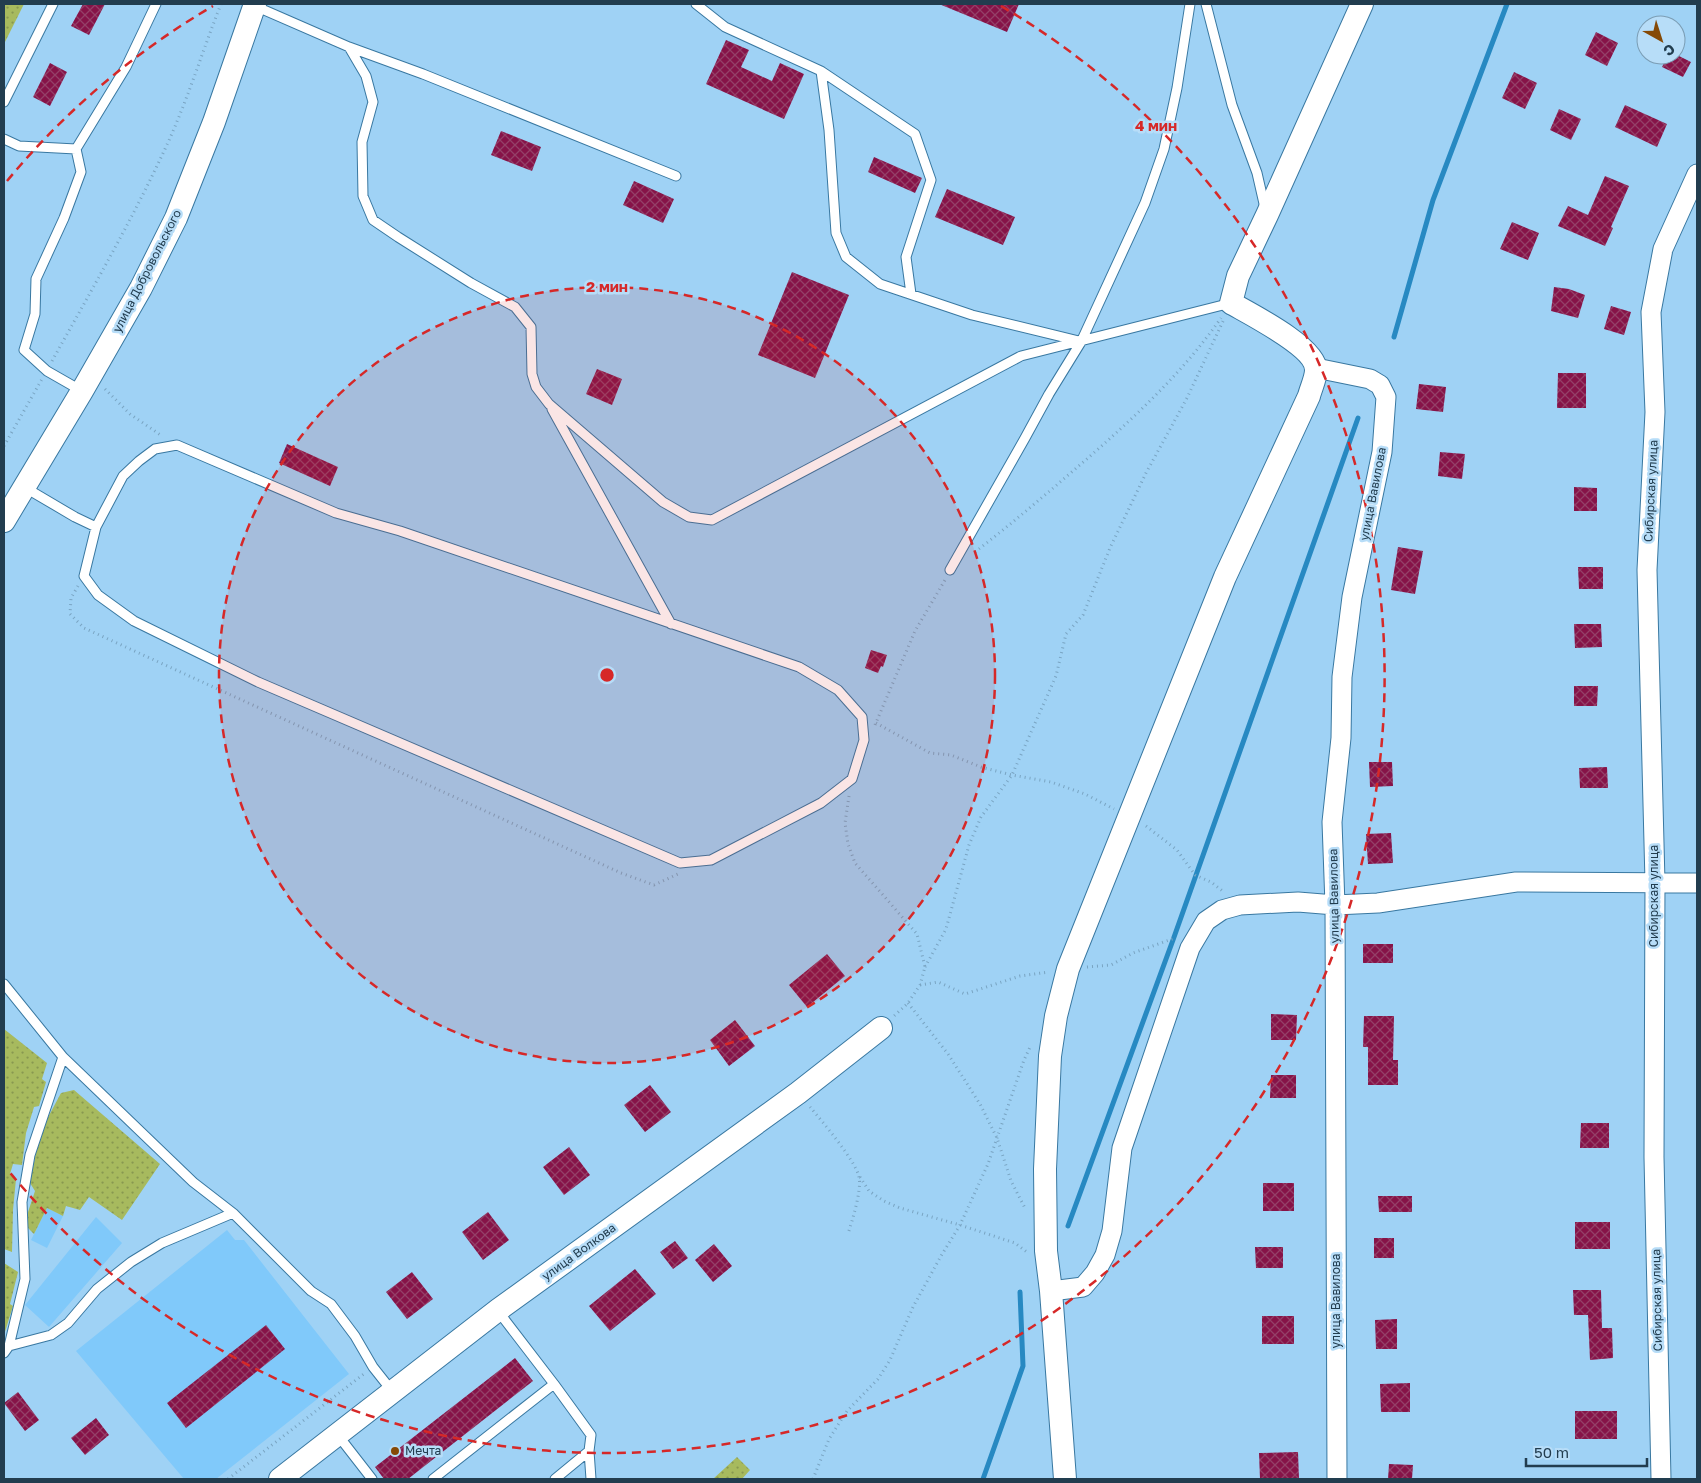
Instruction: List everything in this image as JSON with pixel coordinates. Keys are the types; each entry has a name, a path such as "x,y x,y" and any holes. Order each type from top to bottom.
{"street":[{"path":"1065,1479 1049,1282 1045,1169 1050,1056 1056,1016 1068,969 1225,577 1309,396 1316,368 1310,355 1291,338 1231,303 1238,276 1362,4"},
{"name":"улица Добровольского","path":"4,521 141,288 176,218 214,122 255,5"},
{"name":"Сибирская улица","path":"1661,1479 1654,1157 1655,882 1647,570 1655,412 1651,312 1662,249 1697,174"},
{"name":"улица Вавилова","path":"1316,368 1370,379 1380,385 1386,397 1382,452 1352,598 1342,677 1341,738 1332,822 1335,905 1337,1479"},
{"path":"1049,1282 1083,1287 1095,1273 1105,1255 1112,1231 1122,1148 1190,948 1206,921 1222,910 1240,905 1298,902 1335,905 1378,903 1516,882 1697,882"},
{"name":"улица Волкова","path":"280,1479 498,1310 798,1093 882,1028"}],"lane":[{"path":"4,102 53,4"},
{"path":"82,391 46,371 24,350 35,314 36,279 64,218 81,172 76,149 126,67 156,4"},
{"path":"696,4 725,27 820,71 915,134 932,180 906,256 911,294"},
{"path":"950,570 1080,342 1145,203 1164,149 1178,88 1190,4"},
{"path":"1206,4 1232,105 1257,173 1267,215"},
{"path":"255,5 349,47 423,74 676,176"},
{"path":"349,47 366,76 373,102 362,142 362,196 373,220 471,283 515,307 531,326 532,374 536,387 549,404 671,624"},
{"path":"820,71 829,130 836,233 846,257 880,284 972,315 1080,342"},
{"path":"4,139 19,146 76,149"},
{"path":"549,404 663,502 689,517 712,520 1021,356 1231,303"},
{"path":"177,445 336,513 400,531 799,667 838,690 862,717 864,740 852,779 821,803 711,860 680,863 258,682 134,621 98,596 84,576 96,527 123,476 139,460 155,449 177,445"},
{"path":"24,488 96,527"},
{"path":"4,984 63,1057 193,1182 233,1213 312,1291 331,1304 392,1392"},
{"path":"6,1349 25,1279 22,1202 30,1155 63,1057"},
{"path":"6,1349 52,1335 68,1323 96,1289 131,1262 162,1243 233,1213"},
{"path":"498,1310 592,1435 589,1451 591,1479"},
{"path":"433,1479 554,1384"},
{"path":"337,1434 372,1479"},
{"path":"554,1479 589,1451"}],"path":[{"path":"4,446 135,209 165,148 191,87 221,4"},
{"path":"973,553 1019,519 1142,411 1202,344 1231,303"},
{"path":"882,1028 908,1003 920,985 925,967 946,929 969,845 981,817 1012,775 1056,676 1066,634 1083,615 1110,548 1146,473 1187,398 1231,303"},
{"path":"82,391 99,387 106,390 130,414 177,445"},
{"path":"873,731 915,631 950,570"},
{"path":"84,576 70,598 70,614 84,628 621,873 654,884 711,860"},
{"path":"876,723 930,753 951,755 981,767 1051,782 1085,794 1152,830 1177,850 1196,875 1211,882 1240,905"},
{"path":"852,779 845,823 848,844 855,863 917,934 925,967"},
{"path":"908,1003 948,1054 980,1104 997,1138 1011,1181 1029,1216"},
{"path":"813,1479 829,1439 847,1410 878,1379 890,1360 913,1307 960,1225 988,1164 1024,1060 1032,1043"},
{"path":"798,1093 839,1144 869,1191 884,1201 900,1208 1015,1243 1049,1282"},
{"path":"848,1234 856,1210 860,1177"},
{"path":"228,1479 373,1367"}],"shaded area":[{"path":"47,1208 63,1216 47,1248 31,1240"},
{"path":"96,1217 122,1243 49,1327 25,1305"},
{"path":"227,1230 235,1240 244,1240 349,1374 216,1479 184,1479 76,1351"}],"green space":[{"path":"4,4 24,4 4,44"},
{"path":"4,1029 47,1063 42,1079 46,1082 39,1106 34,1107 26,1133 22,1165 13,1164 10,1174 16,1179 12,1252 4,1249"},
{"path":"74,1090 160,1164 122,1220 89,1197 80,1210 66,1206 63,1216 47,1208 34,1234 28,1228 28,1212 35,1191 30,1183 36,1152 46,1121 61,1093"},
{"path":"4,1263 18,1272 10,1304 13,1306 4,1335"},
{"path":"737,1457 750,1470 742,1479 713,1479"}],"building":[{"path":"83,4 105,4 89,35 71,26"},
{"path":"939,4 1019,4 1007,32"},
{"path":"1596,32 1618,43 1607,66 1585,55"},
{"path":"726,40 749,50 741,67 772,81 780,63 804,74 784,119 706,84"},
{"path":"1686,60 1691,62 1683,77 1662,67 1663,65 1686,65"},
{"path":"50,63 67,72 50,106 33,97"},
{"path":"1514,72 1537,83 1525,109 1502,98"},
{"path":"1625,105 1667,124 1657,147 1615,127"},
{"path":"1559,109 1581,119 1571,140 1550,130"},
{"path":"501,131 541,147 532,171 491,155"},
{"path":"874,157 922,178 915,193 868,172"},
{"path":"1605,176 1629,186 1605,246 1558,226 1568,206 1588,215"},
{"path":"634,181 674,199 663,223 623,205"},
{"path":"947,189 1015,217 1003,245 935,217"},
{"path":"1512,222 1539,233 1528,260 1500,249"},
{"path":"792,272 849,295 815,378 758,355"},
{"path":"1554,287 1569,289 1585,295 1578,318 1551,311"},
{"path":"1611,306 1631,312 1624,335 1604,329"},
{"path":"597,369 622,379 612,405 586,394"},
{"path":"1558,373 1586,373 1586,408 1557,408"},
{"path":"1419,384 1446,387 1443,412 1416,409"},
{"path":"287,444 338,467 330,486 279,463"},
{"path":"1440,452 1465,454 1462,479 1438,476"},
{"path":"1574,487 1597,488 1597,511 1574,511"},
{"path":"1398,547 1423,551 1415,594 1391,590"},
{"path":"1578,567 1603,567 1603,589 1579,589"},
{"path":"1574,624 1601,624 1602,647 1575,648"},
{"path":"871,650 887,655 883,667 881,666 878,673 865,668"},
{"path":"1574,686 1598,686 1597,706 1574,706"},
{"path":"1369,762 1392,762 1393,786 1370,787"},
{"path":"1607,767 1608,788 1580,788 1579,768"},
{"path":"1391,833 1393,863 1368,864 1366,834"},
{"path":"1363,944 1393,944 1393,963 1363,963"},
{"path":"827,954 845,976 807,1007 789,985"},
{"path":"1271,1014 1297,1015 1296,1040 1271,1040"},
{"path":"1364,1016 1394,1016 1393,1060 1398,1060 1398,1085 1368,1085 1368,1047 1363,1047"},
{"path":"735,1020 755,1046 729,1066 710,1040"},
{"path":"1271,1075 1296,1075 1296,1098 1270,1098"},
{"path":"650,1085 671,1112 645,1132 624,1105"},
{"path":"1581,1123 1609,1123 1609,1148 1580,1148"},
{"path":"569,1147 590,1175 564,1195 543,1167"},
{"path":"1263,1183 1294,1183 1294,1211 1263,1211"},
{"path":"1378,1196 1412,1196 1412,1212 1379,1212"},
{"path":"488,1212 509,1240 483,1260 462,1232"},
{"path":"1575,1222 1610,1222 1610,1249 1575,1249"},
{"path":"1374,1238 1394,1238 1394,1258 1374,1258"},
{"path":"675,1241 688,1258 673,1269 660,1252"},
{"path":"714,1244 732,1266 713,1282 695,1260"},
{"path":"1255,1247 1283,1247 1283,1268 1256,1268"},
{"path":"635,1269 656,1294 610,1331 589,1306"},
{"path":"412,1272 433,1299 407,1319 386,1292"},
{"path":"1573,1290 1601,1290 1602,1328 1612,1328 1613,1358 1590,1360 1588,1315 1574,1315"},
{"path":"1262,1316 1294,1316 1294,1344 1262,1344"},
{"path":"1397,1319 1397,1349 1376,1349 1375,1320"},
{"path":"266,1325 285,1349 186,1428 167,1403"},
{"path":"515,1358 533,1381 408,1479 384,1479 375,1467"},
{"path":"1410,1383 1410,1412 1381,1412 1380,1384"},
{"path":"18,1392 39,1420 25,1431 4,1403"},
{"path":"1575,1411 1617,1411 1617,1439 1575,1439"},
{"path":"96,1418 109,1435 85,1455 71,1438"},
{"path":"1298,1452 1299,1479 1260,1479 1259,1453"},
{"path":"1389,1464 1413,1465 1412,1479 1388,1479"}],"waterway":[{"path":"1394,337 1433,200 1507,4"},
{"path":"1068,1226 1173,940 1358,418"},
{"path":"983,1479 1023,1366 1020,1292"}],"place":[{"name":"Мечта","path":"395,1451"}]}
